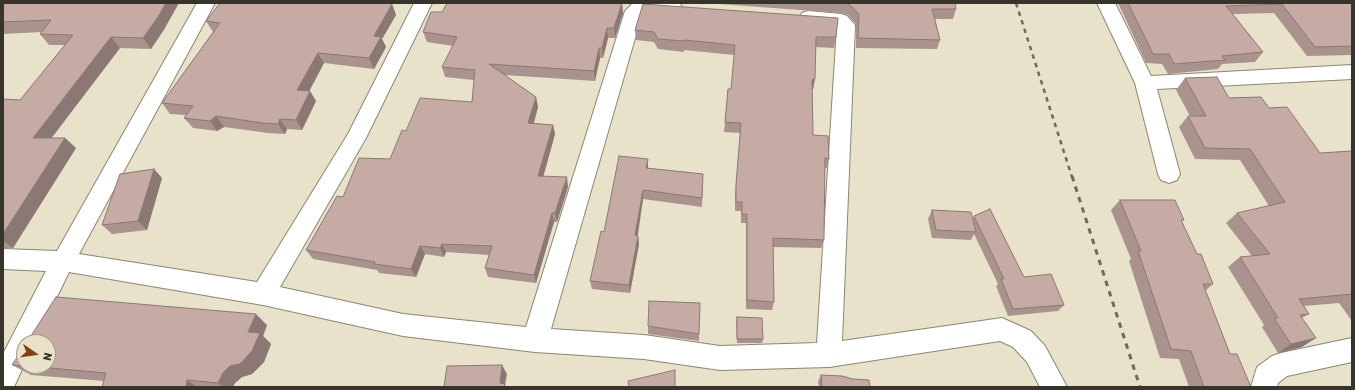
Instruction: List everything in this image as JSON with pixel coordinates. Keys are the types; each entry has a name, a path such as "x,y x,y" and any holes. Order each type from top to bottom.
{"street":[{"path":"3,381 63,261 206,3"},
{"path":"263,294 356,138 423,3"},
{"path":"1106,3 1145,83 1169,174"},
{"path":"535,340 634,10 641,6 687,9"},
{"path":"795,16 841,20 846,25 829,355"},
{"path":"1145,83 1352,72"},
{"path":"3,259 63,261 263,294 403,325 535,340 644,347 720,358 829,355 1002,329 1022,339 1036,354 1054,387"},
{"path":"1264,387 1266,376 1281,365 1352,350"}],"building":[{"path":"3,3 166,3 143,38 111,37 33,138 65,138 3,234 3,99 20,100 73,35 40,34 51,20 3,22"},
{"path":"220,3 392,4 374,36 381,37 369,58 318,53 297,90 310,91 296,120 280,119 278,124 216,116 210,121 184,118 193,106 162,103 220,23 206,21"},
{"path":"447,3 622,3 614,28 607,28 602,48 599,48 594,71 489,64 536,97 528,123 553,125 538,176 567,177 555,213 552,213 534,275 485,268 492,246 442,244 440,248 420,246 411,269 374,264 375,262 306,250 337,196 343,197 359,158 390,159 402,130 406,131 420,98 472,102 475,70 442,67 457,37 423,32 431,12 442,12"},
{"path":"844,3 955,3 956,9 932,9 940,40 858,38 859,14 850,5"},
{"path":"1128,3 1352,3 1352,46 1315,47 1282,4 1226,6 1263,52 1222,56 1225,60 1174,64 1169,54 1153,54"},
{"path":"643,4 838,18 836,37 816,37 815,79 812,80 813,135 828,136 829,159 825,158 824,240 773,238 774,302 747,300 747,214 742,214 742,202 736,202 741,123 725,122 728,89 731,89 735,45 658,39 654,32 635,30"},
{"path":"1217,77 1229,98 1261,97 1269,108 1287,107 1320,153 1352,151 1352,294 1299,299 1309,314 1300,315 1316,338 1291,344 1274,318 1278,318 1240,257 1270,254 1237,213 1285,202 1250,149 1205,148 1188,116 1206,116 1185,78"},
{"path":"619,156 648,159 646,168 703,174 702,198 643,190 635,235 638,236 629,285 590,281 601,231 604,232"},
{"path":"154,169 138,221 102,225 120,174"},
{"path":"1120,200 1175,200 1184,220 1181,220 1197,254 1201,254 1213,284 1203,284 1230,354 1237,354 1251,387 1204,387 1191,351 1171,349 1138,251 1141,251"},
{"path":"990,209 1024,277 1051,274 1064,305 1013,309 1001,279 1004,279 974,216"},
{"path":"932,210 971,212 976,232 936,230"},
{"path":"56,297 256,314 248,332 260,333 252,351 240,364 230,366 223,373 218,383 187,380 186,387 102,387 106,373 56,369 56,334 32,334"},
{"path":"649,301 700,303 699,334 648,326"},
{"path":"737,317 762,318 763,339 737,339"},
{"path":"16,359 16,365 12,365"},
{"path":"502,365 500,383 505,384 504,387 444,387 447,366"},
{"path":"675,370 675,387 629,387 628,381"},
{"path":"821,375 869,380 870,387 822,387"}],"railway":[{"path":"1016,3 1072,177"},
{"path":"1072,176 1140,387"}]}
